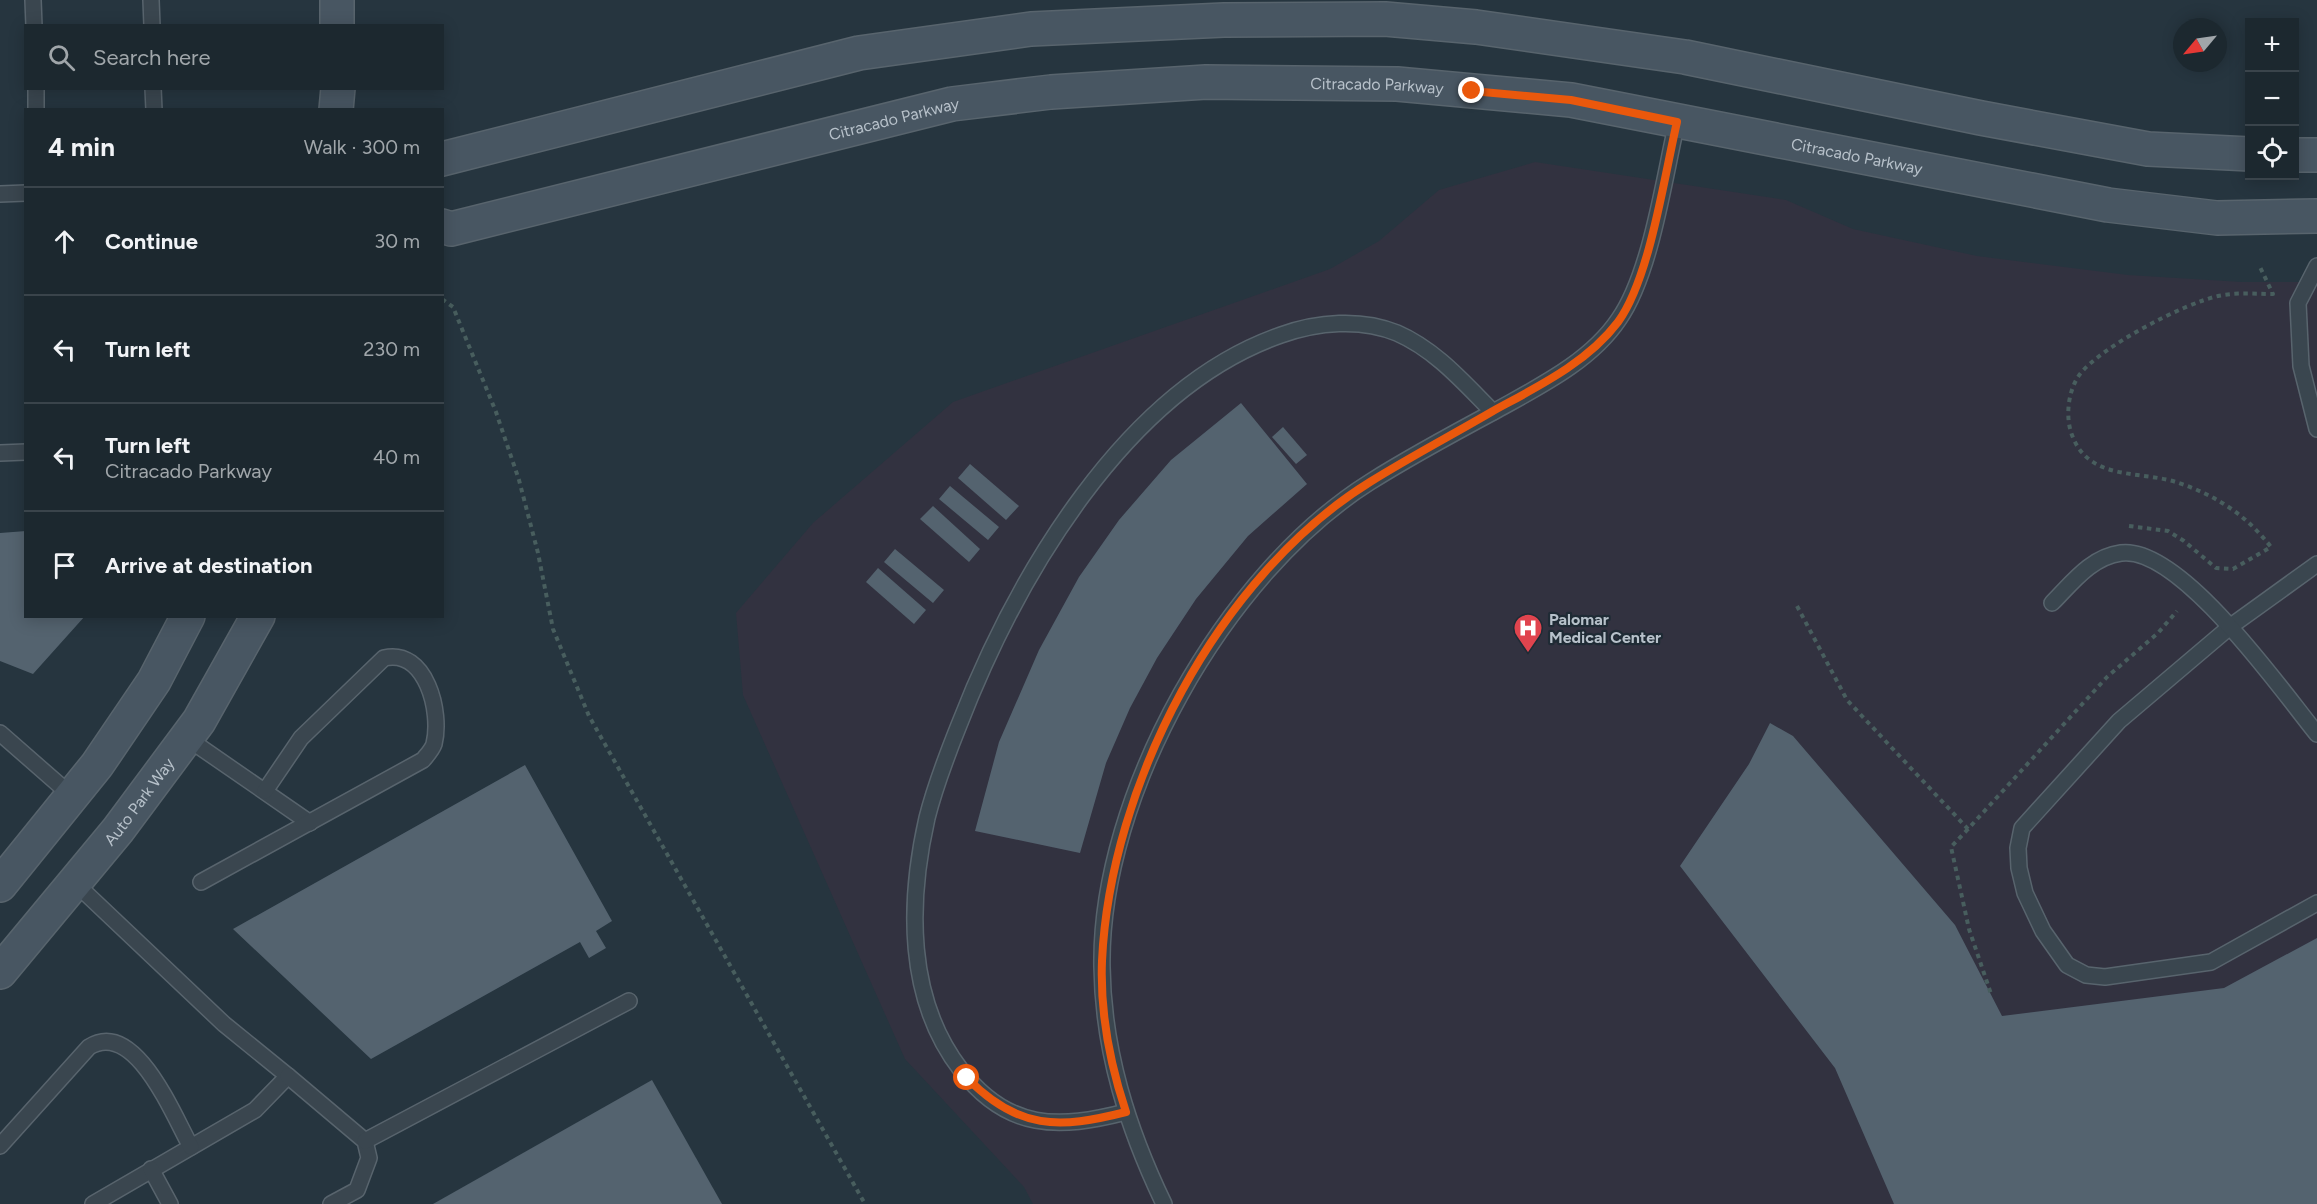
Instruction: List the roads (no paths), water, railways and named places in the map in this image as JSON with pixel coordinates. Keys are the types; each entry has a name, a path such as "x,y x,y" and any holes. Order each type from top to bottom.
{"main road":[{"path":"337,0 338,24"},
{"path":"444,158 859,53 1031,29 1224,20 1362,19 1476,27 1685,57 1981,118 2148,149 2245,154"},
{"name":"Citracado Parkway","path":"444,227 452,229 952,104 1051,92 1206,82 1397,84 1571,100 2108,205 2217,218 2317,216"},
{"path":"336,108 338,90"},
{"path":"2299,155 2317,155"},
{"path":"2,878 97,765 154,681 187,618"},
{"name":"Auto Park Way","path":"0,972 187,738 257,618"}],"lane":[{"path":"33,0 34,24"},
{"path":"152,0 152,24"},
{"path":"36,90 36,108"},
{"path":"153,90 154,108"},
{"path":"1164,1204 1126,1112 1114,1076 1104,1004 1102,963 1106,910 1114,864 1128,813 1187,685 1235,610 1285,552 1311,527 1369,483 1546,382 1579,360 1619,321 1640,276 1677,122"},
{"path":"0,194 24,193"},
{"path":"2317,266 2298,303 2301,366 2317,429"},
{"path":"1126,1112 1092,1121 1051,1124 1030,1120 1006,1109 985,1096 967,1078 939,1037 927,1005 916,948 915,906 927,818 941,772 998,634 1058,533 1096,476 1135,434 1180,392 1237,354 1264,341 1303,327 1345,322 1395,332 1436,356 1493,411"},
{"path":"0,453 24,452"},
{"path":"2052,603 2088,567 2121,553 2135,553 2164,565 2230,626 2317,734"},
{"path":"2317,564 2230,626 2119,721 2022,828 2018,848 2019,868 2025,893 2043,931 2067,965 2086,975 2105,977 2211,962 2317,903"},
{"path":"201,882 423,760 433,747 436,733 430,685 409,660 396,655 384,658 301,738 265,791"},
{"path":"0,733 72,796"},
{"path":"187,738 310,823"},
{"path":"74,882 224,1024 365,1141 369,1158 357,1190 331,1204"},
{"path":"365,1141 629,1001"},
{"path":"0,1146 89,1047 99,1040 113,1040 145,1064 191,1147"},
{"path":"93,1204 255,1110 288,1076"},
{"path":"150,1170 170,1204"}],"place":[{"name":"Palomar Medical Center","path":"1528,654"}]}
